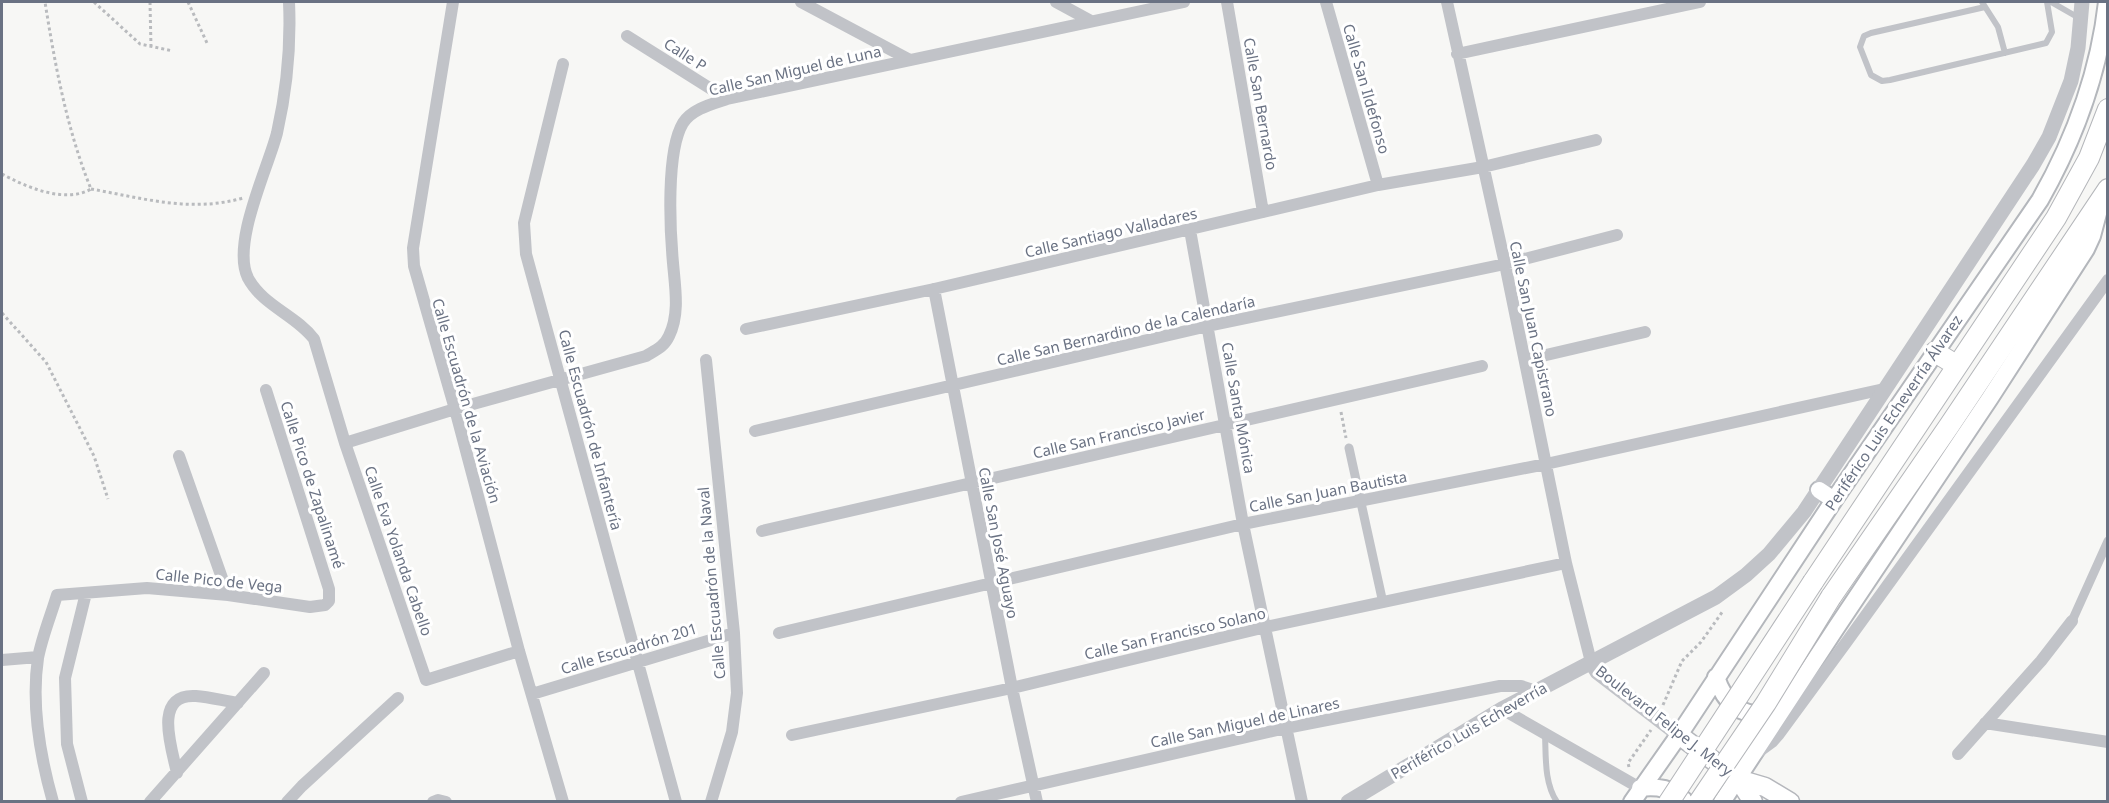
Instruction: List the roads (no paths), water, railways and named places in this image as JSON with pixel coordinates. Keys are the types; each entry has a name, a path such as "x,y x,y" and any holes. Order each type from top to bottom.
{"highway":[{"name":"Periférico Luis Echeverría Álvarez","path":"1669,801 1956,365 2056,218 2089,158 2108,109"},
{"path":"1699,801 1766,703 1831,597 2105,194"},
{"path":"1935,352 1956,365"}],"main road":[{"name":"Periférico Luis Echeverría Álvarez","path":"1636,795 1679,735 1834,500 2040,200 2061,163 2085,102 2097,65 2107,2"},
{"path":"1722,801 1990,398 2086,249 2105,194"},
{"path":"1819,490 1834,500"},
{"path":"1716,677 1721,691 1729,702 1741,711 1755,715 1769,715 1783,710"},
{"name":"Boulevard Felipe J. Mery","path":"1679,735 1738,778 1765,787 1790,801"},
{"name":"Boulevard Felipe J. Mery","path":"1738,778 1753,801"},
{"path":"1636,795 1653,787 1666,788 1686,801"}],"street":[{"name":"Calle Eva Yolanda Cabello","path":"289,2 289,64 276,134 255,194 246,240 244,259 246,272 249,280 266,300 305,327 314,339 345,443 426,680 519,651"},
{"name":"Calle Escuadrón de la Aviación","path":"453,2 412,248 418,288 455,409 519,651 563,801"},
{"path":"801,2 910,60"},
{"name":"Calle San Miguel de Luna","path":"345,443 455,409 646,356 663,346 670,335 676,304 670,231 673,158 684,122 707,105 1049,29 1184,2"},
{"name":"Calle San Bernardo","path":"1227,2 1263,212"},
{"name":"Calle San Ildefonso","path":"1326,2 1378,185"},
{"name":"Calle San Juan Capistrano","path":"1447,2 1525,360 1566,563 1591,662"},
{"path":"1457,54 1700,2"},
{"name":"Periférico Luis Echeverría Álvarez","path":"1591,662 1716,597 1746,575 1786,536 1983,244 2049,137 2072,81 2078,48 2082,2"},
{"path":"1049,29 1065,4 1091,21"},
{"name":"Calle P","path":"627,36 727,99"},
{"name":"Calle Escuadrón de Infantería","path":"563,64 535,174 523,237 532,281 676,801"},
{"name":"Calle Santiago Valladares","path":"746,329 933,289 1378,185 1483,167 1596,140"},
{"name":"Calle Santa Mónica","path":"1190,230 1243,524 1302,801"},
{"name":"Calle San Bernardino de la Calendaría","path":"755,431 1208,326 1504,264 1617,235"},
{"path":"1753,755 1772,742 1835,659 2108,280"},
{"name":"Calle San José Aguayo","path":"933,289 1012,688 1037,801"},
{"path":"1525,360 1645,332"},
{"name":"Calle Escuadrón de la Naval","path":"706,360 734,633 737,693 735,714 720,776 711,801"},
{"name":"Calle San Francisco Javier","path":"762,531 1482,366"},
{"name":"Calle San Juan Bautista","path":"779,633 1243,524 1546,464 1884,388"},
{"name":"Calle Pico de Zapalinamé","path":"266,390 329,589"},
{"path":"1349,448 1383,603"},
{"path":"179,456 228,595"},
{"path":"1958,754 2041,661 2072,621 2108,541"},
{"name":"Calle San Francisco Solano","path":"792,735 1012,688 1266,627 1566,563"},
{"name":"Calle Pico de Vega","path":"38,657 57,595 147,588 228,595 310,607 329,601 329,589"},
{"path":"82,801 67,744 66,678 86,593"},
{"name":"Calle Escuadrón 201","path":"532,694 734,633"},
{"path":"2,660 38,657 37,720 41,750 53,801"},
{"name":"Periférico Luis Echeverría","path":"1348,801 1502,709 1591,662"},
{"name":"Boulevard Felipe J. Mery","path":"1591,662 1598,672 1679,735"},
{"path":"150,801 264,674"},
{"name":"Calle San Miguel de Linares","path":"961,801 1286,728 1500,686 1521,686 1536,691"},
{"path":"177,773 168,726 170,709 174,702 180,698 195,696 238,703"},
{"path":"287,801 398,698"},
{"path":"1502,709 1545,734 1636,795"},
{"path":"1985,723 2108,742"},
{"path":"433,801 446,801"}],"lane":[{"path":"2049,2 2081,19"},
{"path":"2005,53 1998,27 1983,4 1871,33 1864,36 1860,47 1871,75 1882,81 2005,53 2046,43 2052,33 2049,2"},
{"path":"1545,734 1548,779 1550,790 1557,801"}]}
